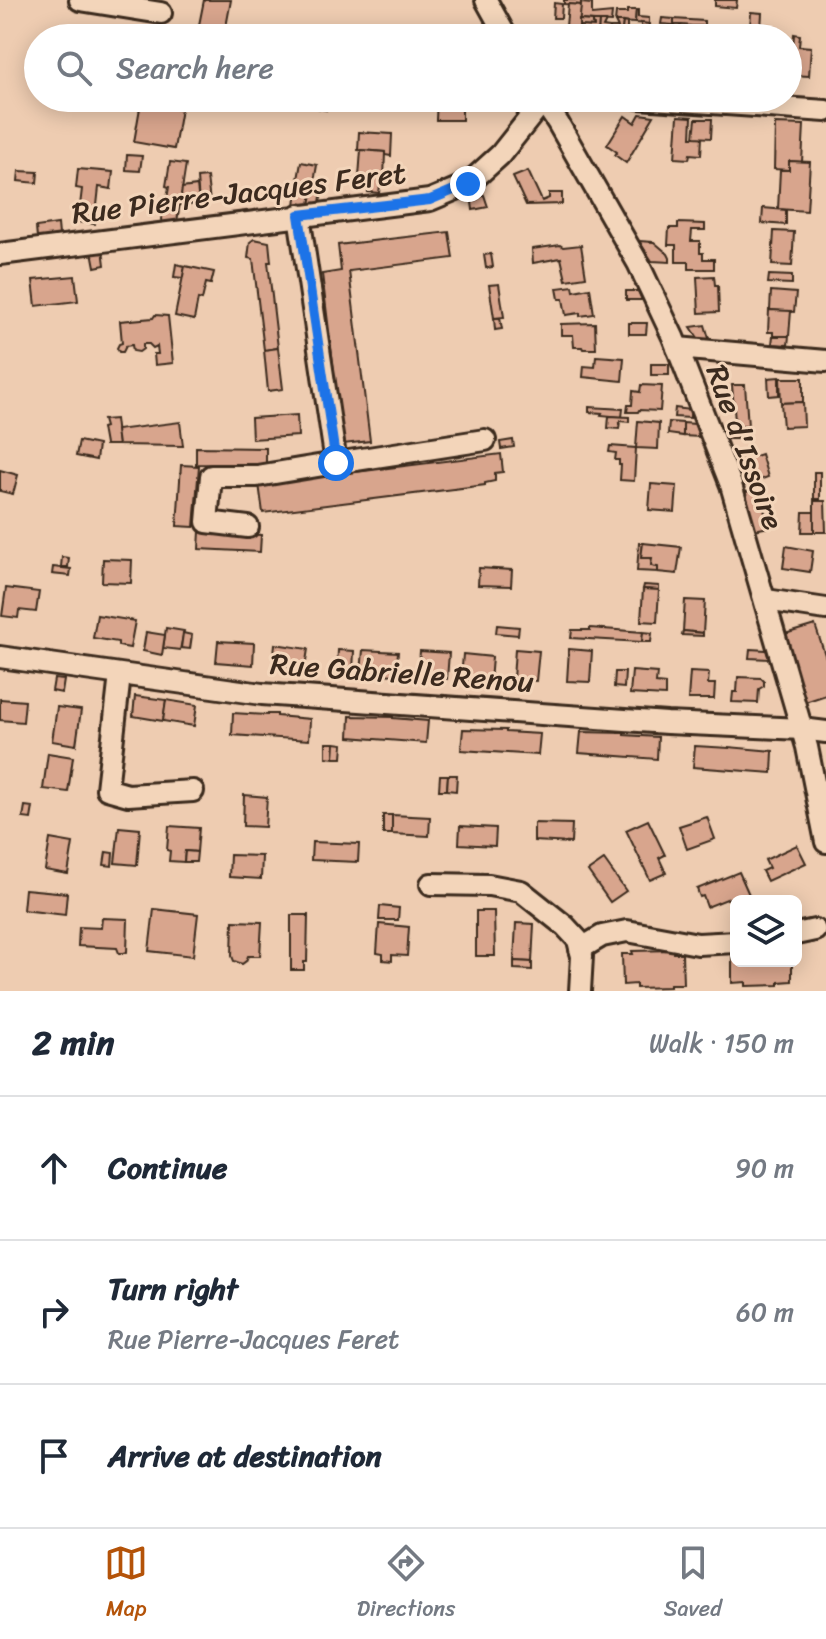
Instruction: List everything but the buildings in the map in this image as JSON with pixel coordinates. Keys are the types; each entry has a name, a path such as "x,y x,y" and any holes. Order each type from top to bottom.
{"street":[{"path":"80,0 161,13"},
{"path":"486,0 499,24"},
{"path":"802,109 826,111"},
{"name":"Rue Pierre-Jacques Feret","path":"0,254 430,200 468,184 500,155 535,112"},
{"name":"Rue d'Issoire","path":"552,112 638,263 677,348 731,485 802,729 826,842"},
{"path":"299,215 336,463"},
{"path":"677,348 826,361"},
{"path":"248,527 207,522 211,476 257,476 485,440"},
{"path":"766,600 826,609"},
{"name":"Rue Gabrielle Renou","path":"0,657 262,694 826,732"},
{"path":"120,675 107,789 128,795 193,791"},
{"path":"431,884 489,885 521,891 578,940 582,956 580,991"},
{"path":"580,949 602,936 627,931 698,944 730,942"}],"route":[{"path":"336,463 299,215 430,200 468,184"}]}
